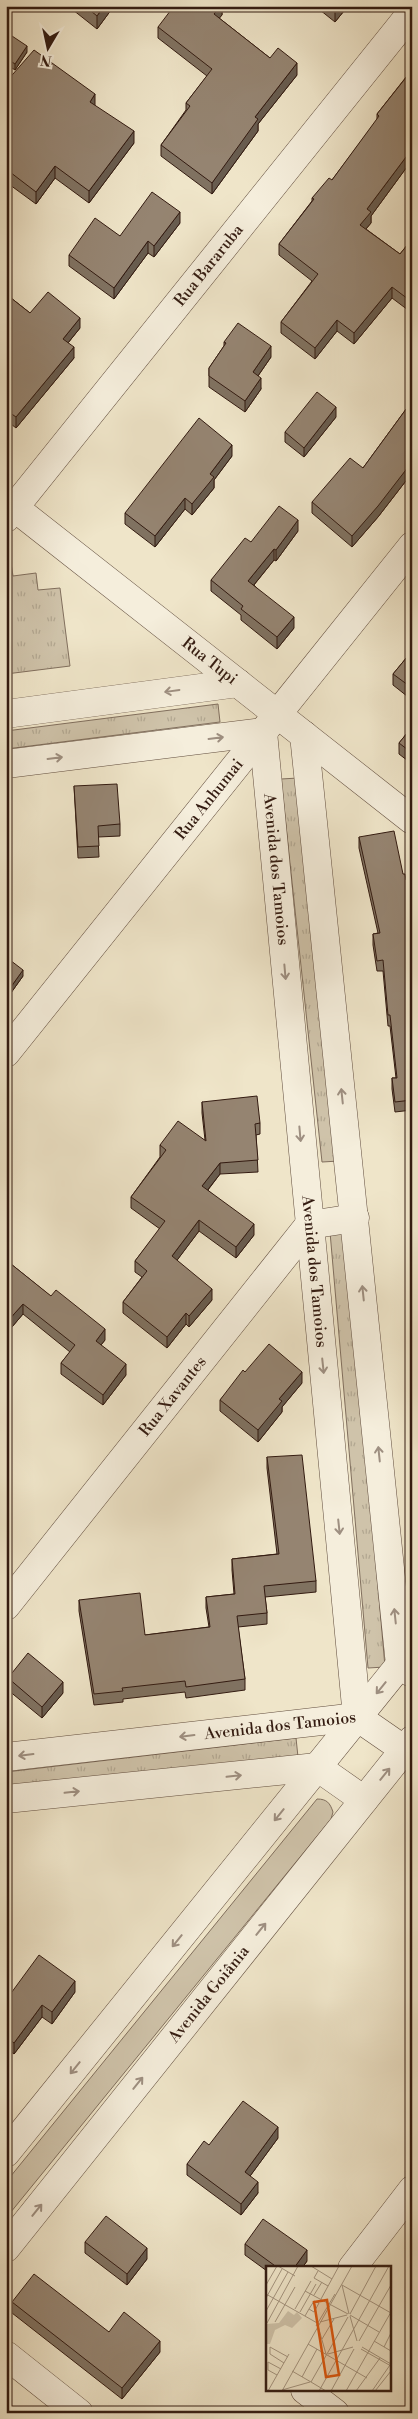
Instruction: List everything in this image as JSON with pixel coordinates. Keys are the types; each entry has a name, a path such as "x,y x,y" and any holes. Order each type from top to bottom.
{"street":[{"name":"Rua Bararuba","path":"9,509 412,12"},
{"name":"Rua Tupi","path":"9,509 238,683 269,723 304,735 412,820"},
{"name":"Rua Anhumai","path":"6,1053 412,546"},
{"path":"6,714 238,683"},
{"path":"6,764 269,723"},
{"name":"Avenida dos Tamoios","path":"6,1757 358,1717 309,1225 269,723"},
{"path":"6,2153 358,1717 408,1663 355,1218 304,735"},
{"path":"309,1225 355,1218"},
{"name":"Rua Xavantes","path":"6,1606 309,1225"},
{"path":"358,1717 409,1748"},
{"name":"Avenida Goiânia","path":"6,2248 364,1800 409,1748"},
{"path":"6,1799 317,1767 364,1800"},
{"path":"354,2266 412,2190"},
{"path":"6,2355 79,2413"},
{"path":"309,2392 335,2413"}],"green space":[{"path":"6,563 11,563 13,576 36,573 38,590 60,588 70,666 6,674"},
{"path":"218,704 220,722 6,749 6,731"},
{"path":"298,778 339,1161 322,1162 281,779"},
{"path":"347,1230 385,1667 368,1668 330,1232"},
{"path":"296,1738 298,1757 6,1791 6,1772"},
{"path":"317,1799 326,1801 329,1804 333,1812 331,1819 6,2218 6,2182"}],"building":[{"path":"85,6 104,6 97,16"},
{"path":"174,6 220,6 214,14 270,58 278,48 297,63 255,117 258,119 212,183 161,145 190,106 186,103 212,69 158,27"},
{"path":"329,6 338,6 335,11"},
{"path":"6,32 27,46 15,64 6,58"},
{"path":"34,50 95,94 90,102 134,131 89,191 55,166 36,192 6,169 6,82"},
{"path":"412,70 412,149 367,209 371,212 360,225 400,254 412,239 412,302 392,287 354,333 337,320 315,348 281,322 318,274 279,244 314,199 312,198 329,178 332,180 379,116 377,114"},
{"path":"152,192 180,212 154,246 148,241 114,288 69,255 95,218 120,236"},
{"path":"48,292 80,318 63,339 74,347 16,417 6,410 6,294 30,313"},
{"path":"238,323 271,346 253,372 261,378 245,401 209,376 209,368"},
{"path":"317,392 336,407 304,448 285,432"},
{"path":"412,401 412,462 352,536 312,502 350,458 363,468"},
{"path":"199,418 232,445 210,474 214,477 192,504 185,498 155,536 125,513"},
{"path":"279,506 298,520 276,550 274,549 248,581 294,617 277,637 241,609 243,606 211,580 245,538 251,542"},
{"path":"412,651 412,688 393,674"},
{"path":"412,727 412,753 399,743"},
{"path":"117,784 120,824 98,826 99,846 78,847 74,786"},
{"path":"394,831 403,874 405,874 406,880 412,879 412,1100 395,1102 392,1078 397,1078 390,1015 388,1015 383,960 377,961 373,934 380,933 359,837"},
{"path":"6,957 23,970 8,991 6,990"},
{"path":"257,1096 260,1123 255,1124 258,1160 220,1163 202,1186 254,1224 236,1247 199,1220 172,1256 212,1289 189,1316 186,1313 167,1337 123,1302 147,1271 135,1261 165,1221 131,1197 166,1150 160,1145 178,1121 206,1141 202,1102"},
{"path":"412,1229 412,1267 408,1230"},
{"path":"6,1260 51,1296 56,1290 105,1329 96,1341 126,1364 103,1395 61,1363 75,1345 23,1304 6,1323"},
{"path":"269,1344 302,1372 279,1399 282,1401 258,1430 220,1400 243,1370 245,1372"},
{"path":"302,1455 316,1581 264,1586 267,1613 237,1616 245,1679 186,1687 185,1681 122,1688 123,1691 94,1694 79,1600 140,1593 145,1635 210,1627 206,1597 235,1594 232,1559 279,1554 267,1457"},
{"path":"28,1653 63,1682 42,1707 8,1678"},
{"path":"39,1955 75,1981 52,2012 42,2005 14,2043 6,2037 6,2000"},
{"path":"243,2101 278,2127 245,2172 258,2182 241,2204 187,2164 204,2141 209,2145"},
{"path":"106,2216 147,2248 127,2274 85,2242"},
{"path":"263,2219 307,2250 295,2266 275,2266 245,2244"},
{"path":"34,2274 109,2332 124,2312 160,2341 122,2388 12,2302"}]}
